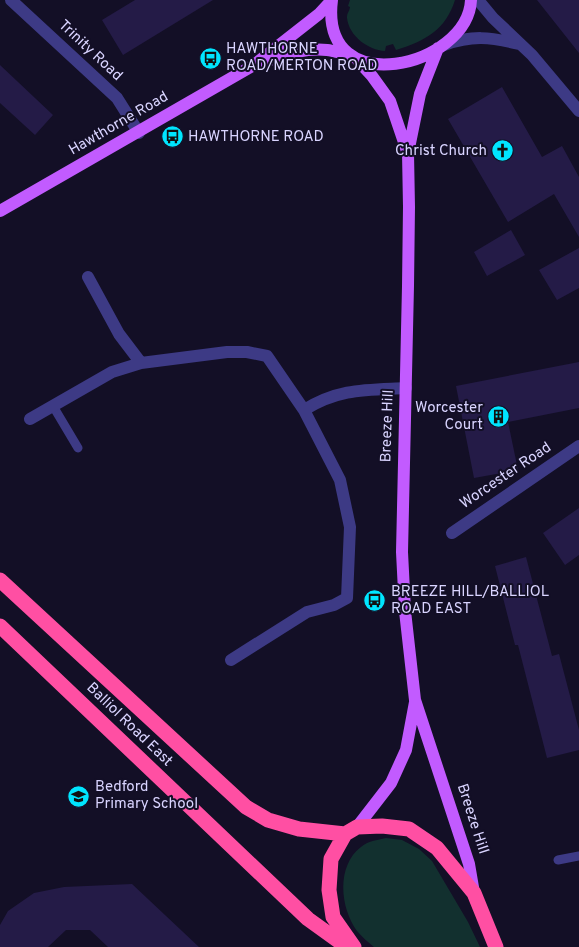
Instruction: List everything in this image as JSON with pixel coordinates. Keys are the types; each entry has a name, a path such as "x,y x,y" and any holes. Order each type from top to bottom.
{"highway":[{"name":"Balliol Road East","path":"0,580 246,807 268,820 299,829 351,831"},
{"name":"Balliol Road East","path":"0,626 308,919 347,947"},
{"name":"Breeze Hill","path":"354,947 333,918 329,890 331,859 351,831 382,826 409,829 438,848 474,893 496,947"}],"main road":[{"name":"Hawthorne Road","path":"0,211 139,133 254,65 319,14 332,0"},
{"name":"Breeze Hill","path":"332,0 330,15 332,27 339,42 372,76 390,101 408,153"},
{"path":"441,46 456,34 466,20 471,0"},
{"name":"Hawthorne Road","path":"254,65 293,53 311,50 326,50 354,57 368,64 397,64 441,46"},
{"name":"Breeze Hill","path":"441,46 420,94 408,153 409,206 402,552 405,611 415,700 469,864 474,893"},
{"name":"Breeze Hill","path":"351,831 391,783 406,750 415,700"}],"street":[{"name":"Trinity Road","path":"11,0 117,98 139,133"},
{"path":"478,0 519,44 532,55 579,111"},
{"path":"441,46 470,37 496,39 519,44"},
{"path":"88,277 118,334 141,363"},
{"path":"30,420 112,372 141,363 227,352 247,352 267,356 304,410 340,480 350,527 346,598 334,605 307,612 231,660"},
{"path":"304,410 320,400 351,390 406,388"},
{"name":"Worcester Road","path":"452,533 579,446"}],"lane":[{"path":"53,406 78,448"},
{"path":"558,860 579,856"}],"green space":[{"path":"350,0 455,0 446,19 425,38 396,50 393,44 386,46 385,51 366,45 351,31 347,18"},
{"path":"386,838 402,840 419,849 432,861 468,922 480,947 374,947 357,931 351,922 344,899 344,876 347,865 361,847 373,841"}],"building":[{"path":"135,0 213,0 123,55 102,20"},
{"path":"537,0 579,0 579,53"},
{"path":"0,65 53,115 35,135 0,103"},
{"name":"Christ Church","path":"502,87 542,157 562,146 579,177 579,237 554,194 508,222 448,119"},
{"path":"511,230 525,255 487,276 474,252"},
{"path":"579,248 579,288 557,300 539,270"},
{"name":"Worcester Court","path":"579,362 579,408 508,422 518,470 474,478 456,386"},
{"path":"579,508 579,555 565,565 543,533"},
{"path":"526,557 552,656 559,654 579,730 579,750 547,758 518,645 515,645 495,566"},
{"path":"132,884 199,947 108,947 90,930 66,930 48,947 0,947 0,925 8,911 34,893 64,887"}],"place":[{"name":"HAWTHORNE ROAD/MERTON ROAD","path":"210,58"},
{"name":"HAWTHORNE ROAD","path":"172,137"},
{"name":"Christ Church","path":"503,151"},
{"name":"Worcester Court","path":"499,417"},
{"name":"BREEZE HILL/BALLIOL ROAD EAST","path":"375,601"},
{"name":"Bedford Primary School","path":"79,796"}]}
